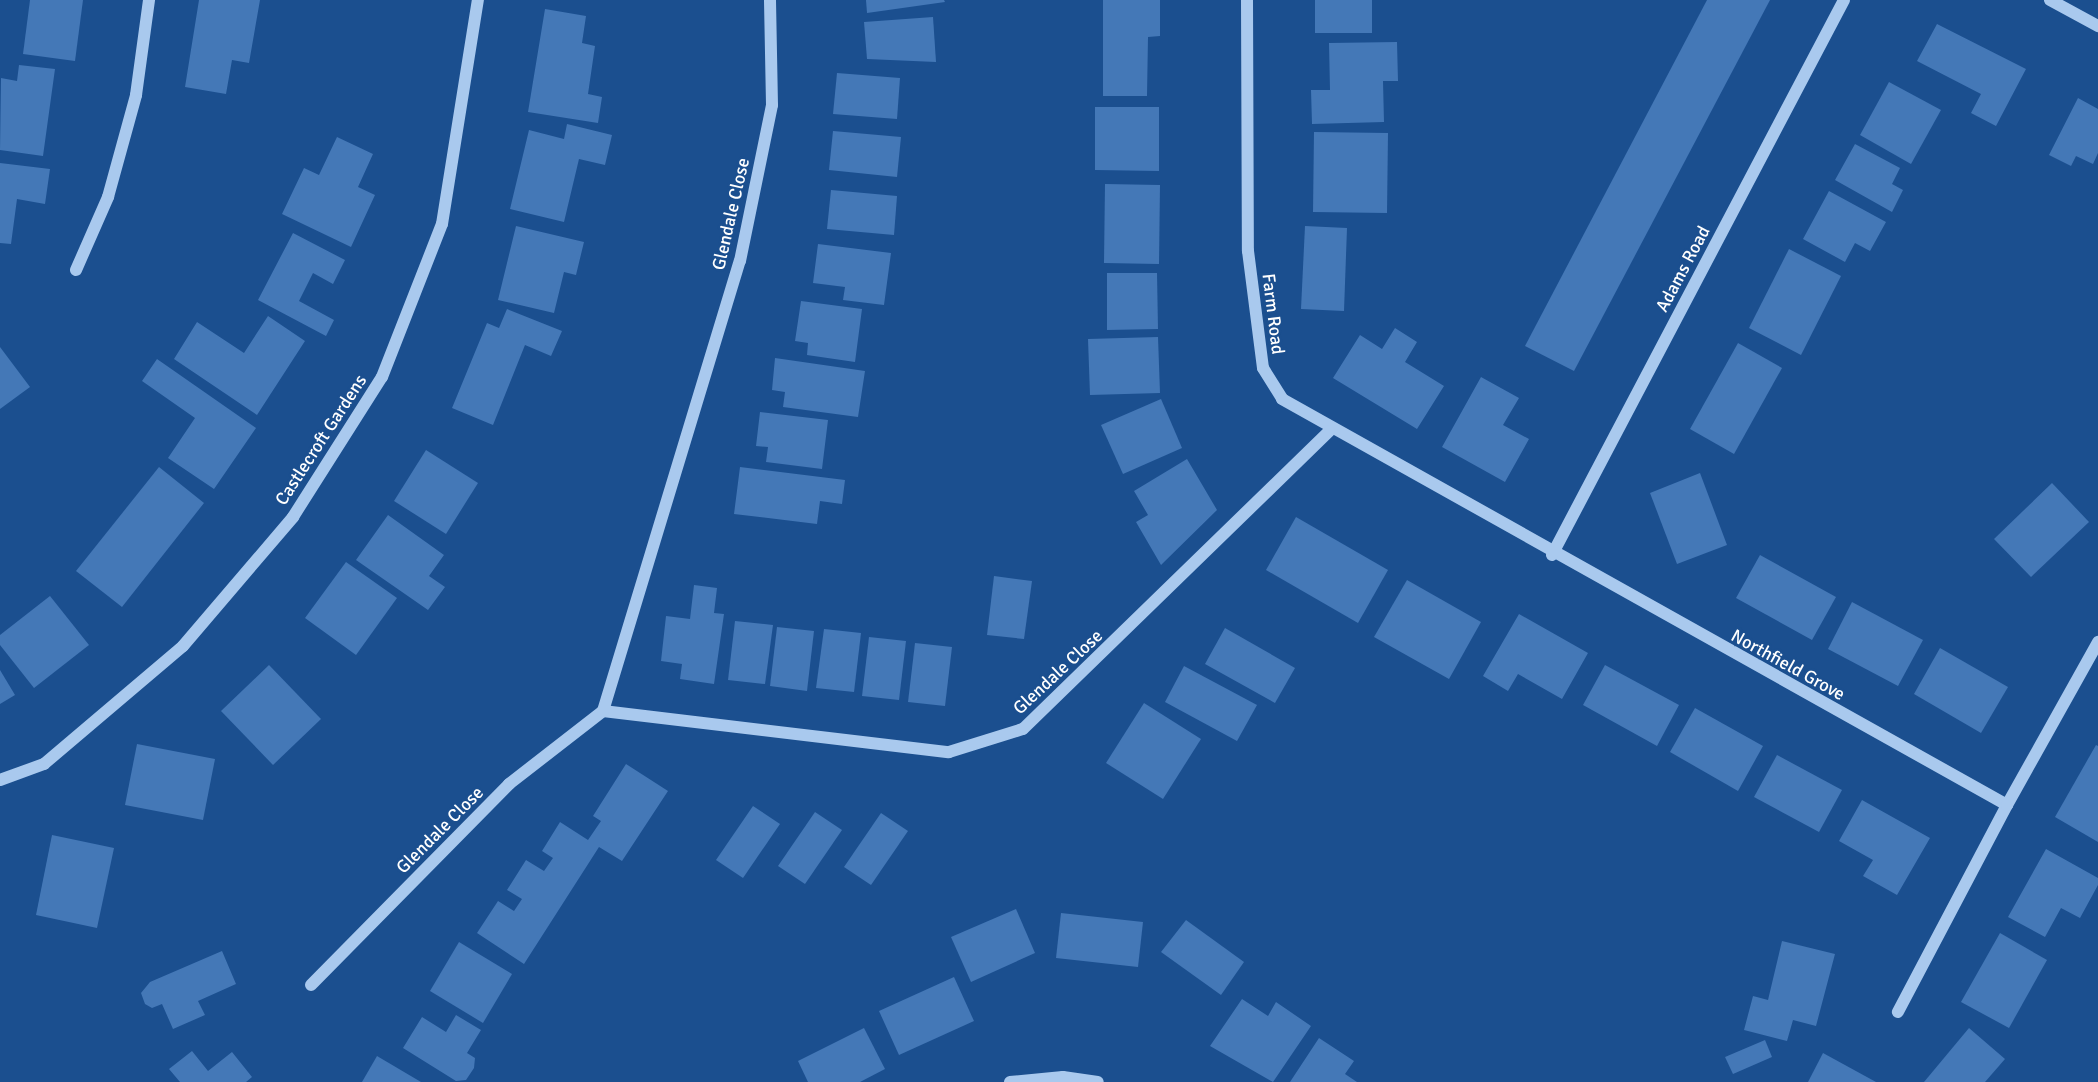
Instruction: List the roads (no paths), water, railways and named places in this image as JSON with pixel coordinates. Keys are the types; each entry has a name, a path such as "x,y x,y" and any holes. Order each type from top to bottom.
{"street":[{"path":"76,270 108,197 136,95 149,0"},
{"name":"Castlecroft Gardens","path":"0,779 44,764 183,646 293,517 382,377 442,224 478,0"},
{"name":"Glendale Close","path":"311,985 509,784 603,711 740,261 772,105 770,0"},
{"name":"Farm Road","path":"1247,0 1248,251 1255,331 1263,368 1282,399 1329,431 1552,555"},
{"name":"Adams Road","path":"1552,555 1844,0"},
{"path":"2050,0 2098,26"},
{"name":"Glendale Close","path":"603,711 948,752 1023,729 1329,431"},
{"name":"Northfield Grove","path":"1552,555 2007,805"},
{"path":"1898,1012 2007,805 2098,642"},
{"path":"1010,1082 1063,1077 1098,1082"}]}
